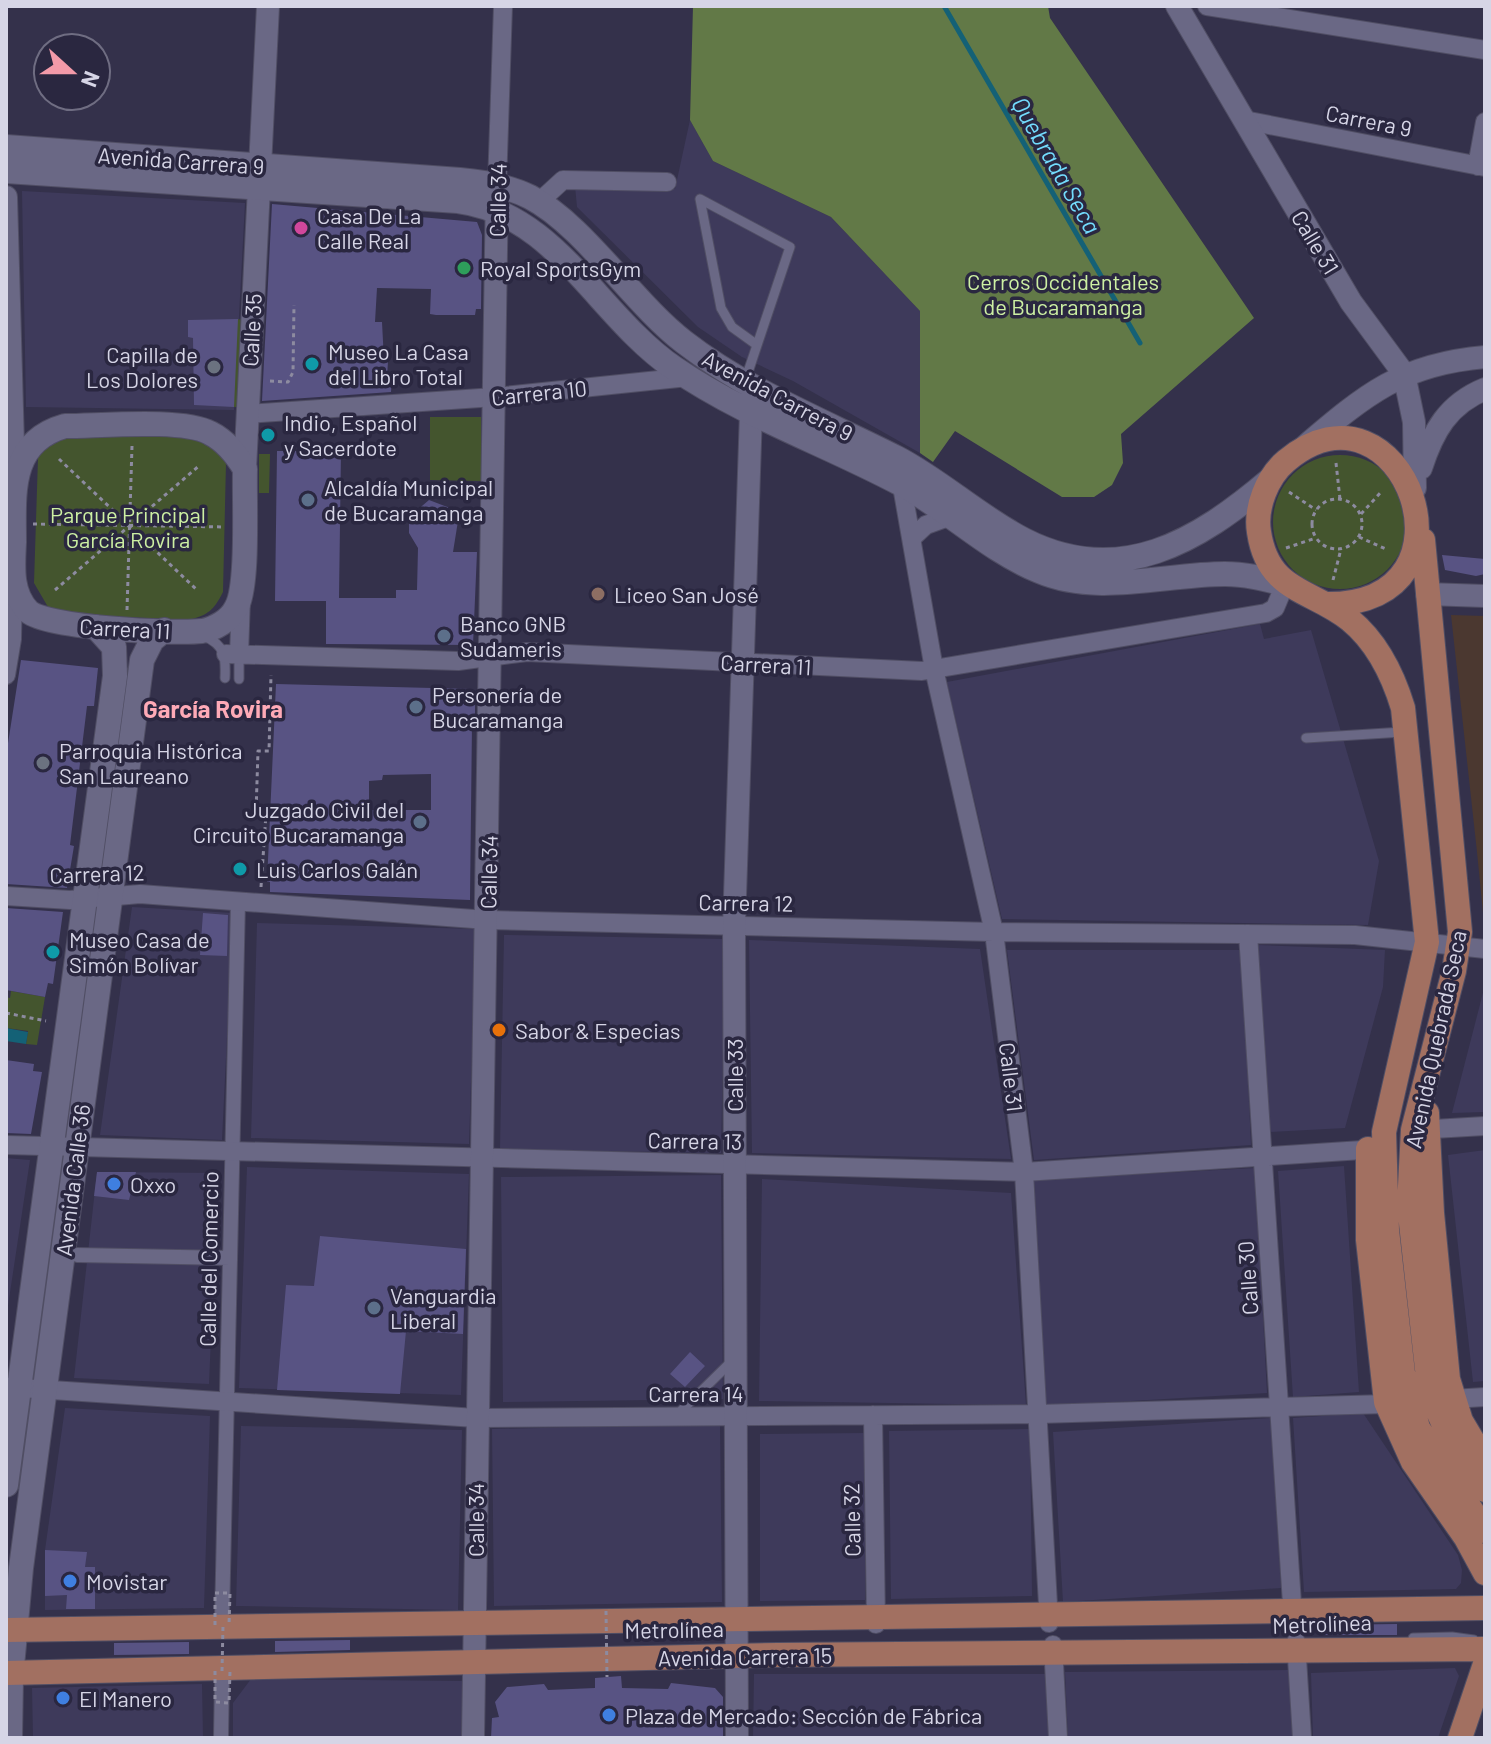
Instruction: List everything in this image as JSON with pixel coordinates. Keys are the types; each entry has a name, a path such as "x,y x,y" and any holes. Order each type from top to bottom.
{"main road":[{"name":"Avenida Carrera 9","path":"6,147 458,201 497,197 539,202 682,341 900,472 1025,541 1070,556 1090,559 1143,556 1185,542 1206,531 1270,480"},
{"name":"Avenida Carrera 9","path":"6,171 259,176"},
{"name":"Avenida Carrera 9","path":"497,197 540,235 638,338 688,377 751,412 900,472 951,516 998,550 1054,577 1127,582 1237,574 1285,584"},
{"path":"13,584 14,480 39,438 65,426 201,429 222,440 245,469"},
{"path":"1285,584 1265,555 1258,530 1260,504 1270,480 1299,451 1334,440 1371,446 1409,478"},
{"name":"Calle 35","path":"241,596 245,469"},
{"name":"Avenida Quebrada Seca","path":"1409,478 1422,527 1459,907 1459,945 1431,1058 1409,1205 1428,1378 1447,1432 1485,1490"},
{"path":"1327,604 1352,604 1376,596 1397,582 1412,562 1422,527"},
{"name":"Carrera 11","path":"13,584 26,610 34,617 63,625 96,627 189,631 218,626 236,609 241,596"},
{"name":"Avenida Quebrada Seca","path":"1285,584 1304,597 1327,604 1352,622 1383,660 1397,687 1407,732 1427,942 1376,1149 1403,1373 1418,1428 1485,1531"},
{"name":"Avenida Calle 36","path":"6,1485 12,1387 51,1146 115,660 107,635 96,627"},
{"name":"Avenida Calle 36","path":"10,1738 10,1650 142,660 152,640 164,630"},
{"path":"1420,1130 1452,1399 1485,1461"},
{"path":"1376,1149 1368,1240 1387,1404 1413,1462 1466,1538 1485,1573"},
{"name":"Avenida Carrera 15","path":"10,1650 736,1637 876,1621 1485,1610"},
{"name":"Avenida Carrera 15","path":"10,1650 736,1637 1053,1648 1485,1648"},
{"path":"1460,1738 1485,1664"}],"street":[{"name":"Calle 35","path":"245,469 268,6"},
{"name":"Calle 34","path":"473,1738 497,197 503,6"},
{"name":"Calle 31","path":"1177,6 1351,302 1404,374 1414,422 1409,478"},
{"path":"1207,6 1485,50"},
{"name":"Carrera 9","path":"1244,120 1481,166"},
{"path":"1481,166 1485,122"},
{"path":"539,202 563,180 667,182"},
{"path":"6,197 14,480"},
{"path":"1299,451 1374,391 1404,374 1437,363 1485,357"},
{"name":"Carrera 10","path":"247,414 495,397 688,377"},
{"path":"1409,478 1440,423 1468,396 1485,389"},
{"name":"Calle 33","path":"737,1738 734,926 751,412"},
{"name":"Calle 31","path":"900,472 934,669 994,932 1024,1172 1049,1619"},
{"path":"912,538 926,525 951,516"},
{"path":"6,675 13,584"},
{"name":"Carrera 11","path":"233,655 458,661 527,652 934,669 1266,613 1275,608 1285,584"},
{"path":"1427,594 1485,596"},
{"name":"Calle 35","path":"233,655 241,596"},
{"name":"Carrera 12","path":"6,896 84,899 140,894 487,920 994,932 1355,935 1485,949"},
{"name":"Calle del Comercio","path":"222,1623 238,901"},
{"name":"Calle 30","path":"1248,934 1292,1615"},
{"path":"1420,1130 1485,1126"},
{"name":"Carrera 13","path":"6,1145 1024,1172 1376,1149"},
{"path":"77,1255 230,1258"},
{"name":"Carrera 14","path":"12,1387 476,1418 1038,1414 1387,1404"},
{"path":"1452,1399 1485,1397"},
{"name":"Calle 32","path":"873,1415 876,1621"},
{"path":"1297,1646 1302,1738"},
{"path":"1053,1648 1058,1738"},
{"path":"221,1738 222,1672"}],"lane":[{"path":"745,381 790,247 700,199 721,308 732,327 757,345"},
{"path":"422,489 494,492"},
{"path":"189,631 209,638 233,655 239,679"},
{"path":"225,678 233,655"},
{"path":"1306,738 1407,732"},
{"path":"675,1417 735,1359"},
{"path":"10,1650 223,1658 474,1642"}],"path":[{"path":"267,381 288,382 293,372 294,305"},
{"path":"1334,440 1340,499"},
{"path":"126,618 132,445"},
{"path":"59,459 198,591"},
{"path":"55,590 200,465"},
{"path":"1361,514 1409,478"},
{"path":"1270,480 1316,510"},
{"path":"1340,499 1356,507 1361,514 1359,537 1341,549 1327,547 1316,538 1312,520 1316,510 1322,504 1340,499"},
{"path":"31,524 233,527"},
{"path":"1359,537 1412,562"},
{"path":"1265,555 1316,538"},
{"path":"1327,604 1341,549"},
{"path":"260,903 266,814 256,813 258,751 269,751 271,656"},
{"path":"6,1013 54,1022"},
{"path":"222,1623 230,1593 215,1593 222,1623 223,1658 215,1702 229,1703 222,1672"},
{"path":"606,1611 607,1677"}],"shaded area":[{"path":"690,120 713,161 831,217 920,311 920,453 793,381 742,357 698,327 577,207 575,186 675,189"},
{"path":"22,191 245,203 234,410 26,407"},
{"path":"1451,615 1485,616 1485,933 1477,852"},
{"path":"1260,624 1264,639 1311,630 1379,861 1368,925 1002,919 947,682"},
{"path":"132,907 233,913 222,1140 100,1135"},
{"path":"257,923 476,929 469,1144 251,1138"},
{"path":"504,935 725,939 721,1153 500,1149"},
{"path":"749,940 980,949 1011,1159 752,1153"},
{"path":"1257,945 1385,950 1383,987 1345,1128 1269,1132"},
{"path":"1007,950 1242,950 1251,1145 1034,1160"},
{"path":"1485,985 1485,1112 1452,1113"},
{"path":"1485,1150 1485,1381 1473,1382 1448,1155"},
{"path":"6,1158 30,1160 6,1319"},
{"path":"1344,1166 1359,1392 1293,1397 1278,1171"},
{"path":"247,1167 469,1174 461,1395 239,1388"},
{"path":"1255,1168 1267,1393 1046,1406 1034,1180"},
{"path":"97,1172 218,1173 209,1384 74,1378"},
{"path":"721,1175 723,1399 503,1402 501,1177"},
{"path":"762,1179 1011,1193 1026,1405 759,1401"},
{"path":"65,1408 210,1416 204,1608 45,1610 45,1550"},
{"path":"1363,1413 1458,1555 1462,1570 1461,1583 1456,1589 1304,1592 1293,1418"},
{"path":"1271,1418 1281,1588 1063,1602 1053,1432"},
{"path":"720,1424 722,1602 494,1606 492,1429"},
{"path":"241,1426 462,1430 458,1610 236,1606"},
{"path":"1030,1429 1032,1596 891,1599 889,1431"},
{"path":"866,1433 865,1600 760,1601 760,1434"},
{"path":"1455,1668 1459,1676 1438,1738 1313,1738 1311,1673"},
{"path":"1289,1670 1293,1738 1068,1738 1065,1672"},
{"path":"754,1674 1047,1674 1050,1738 753,1738"},
{"path":"251,1679 466,1681 465,1738 233,1738 233,1703"},
{"path":"202,1684 203,1738 33,1738 32,1688"}],"green space":[{"name":"Cerros Occidentales de Bucaramanga","path":"693,6 1048,6 1050,18 1254,318 1121,434 1123,463 1112,485 1094,497 1062,497 955,431 933,462 920,453 920,311 831,217 713,161 690,120"},
{"path":"237,319 243,320 238,407 233,407"},
{"path":"430,417 481,417 481,481 430,480"},
{"name":"Parque Principal García Rovira","path":"65,436 194,436 220,451 226,463 223,592 210,611 189,620 63,614 48,607 34,583 38,458 42,446"},
{"path":"259,454 270,454 269,493 259,493"},
{"path":"1340,455 1366,460 1387,475 1402,496 1407,522 1402,548 1387,569 1366,584 1340,589 1314,584 1293,569 1278,548 1273,522 1278,496 1293,475 1314,460"},
{"path":"11,991 45,997 37,1045 26,1044 28,1031 6,1028 6,997 10,998"}],"water":[{"path":"6,1028 28,1032 26,1044 6,1041"}],"building":[{"path":"272,204 477,222 482,235 481,309 476,309 475,315 430,314 431,289 377,288 375,322 382,322 384,361 388,361 387,378 392,377 391,392 262,401"},
{"name":"Capilla de Los Dolores","path":"238,319 234,407 194,405 193,338 188,337 188,320"},
{"name":"Alcaldía Municipal de Bucaramanga","path":"277,451 341,451 339,598 396,598 396,590 417,590 418,548 409,533 409,517 429,500 450,508 458,521 453,552 477,552 473,645 326,644 326,601 275,601"},
{"path":"1442,555 1485,559 1485,574 1476,576 1445,570"},
{"name":"Parroquia Histórica San Laureano","path":"21,660 98,668 94,706 87,706 67,888 6,884 6,756"},
{"path":"276,684 471,689 471,694 475,693 470,900 270,892 270,882 267,882","holes":["431,774 431,810 369,810 369,781 382,780 383,775"]},
{"path":"6,908 63,912 53,984 48,983 45,997 6,990"},
{"path":"203,913 228,915 227,956 200,955"},
{"path":"6,1060 34,1064 33,1071 42,1072 31,1134 6,1133"},
{"name":"Oxxo","path":"97,1172 136,1172 129,1200 94,1196"},
{"name":"Vanguardia Liberal","path":"320,1236 466,1249 463,1334 406,1331 400,1394 277,1390 286,1285 314,1286"},
{"path":"690,1352 705,1366 685,1387 670,1374"},
{"name":"Movistar","path":"45,1550 87,1552 85,1567 95,1567 95,1609 66,1609 67,1595 45,1596"},
{"path":"1397,1624 1397,1635 1324,1635 1324,1625"},
{"path":"350,1640 350,1650 275,1652 275,1641"},
{"path":"189,1642 189,1654 114,1655 114,1643"},
{"path":"621,1676 622,1688 668,1689 671,1683 715,1688 723,1697 723,1738 491,1738 492,1718 499,1717 495,1702 507,1687 544,1684 548,1690 595,1688 595,1678"}],"waterway":[{"name":"Quebrada Seca","path":"944,6 1140,343"}],"place":[{"name":"Casa De La Calle Real","path":"301,228"},
{"name":"Royal SportsGym","path":"464,268"},
{"name":"Museo La Casa del Libro Total","path":"312,364"},
{"name":"Capilla de Los Dolores","path":"214,367"},
{"name":"Indio, Español y Sacerdote","path":"268,435"},
{"name":"Alcaldía Municipal de Bucaramanga","path":"308,500"},
{"name":"Liceo San José","path":"598,594"},
{"name":"Banco GNB Sudameris","path":"444,636"},
{"name":"Personería de Bucaramanga","path":"416,707"},
{"name":"Parroquia Histórica San Laureano","path":"43,763"},
{"name":"Juzgado Civil del Circuito Bucaramanga","path":"420,822"},
{"name":"Luis Carlos Galán","path":"240,869"},
{"name":"Museo Casa de Simón Bolívar","path":"53,952"},
{"name":"Sabor & Especias","path":"499,1030"},
{"name":"Oxxo","path":"114,1184"},
{"name":"Vanguardia Liberal","path":"374,1308"},
{"name":"Movistar","path":"70,1581"},
{"name":"El Manero","path":"63,1698"},
{"name":"Plaza de Mercado: Sección de Fábrica","path":"609,1715"}],"district":[{"name":"García Rovira","path":"213,708"}]}
